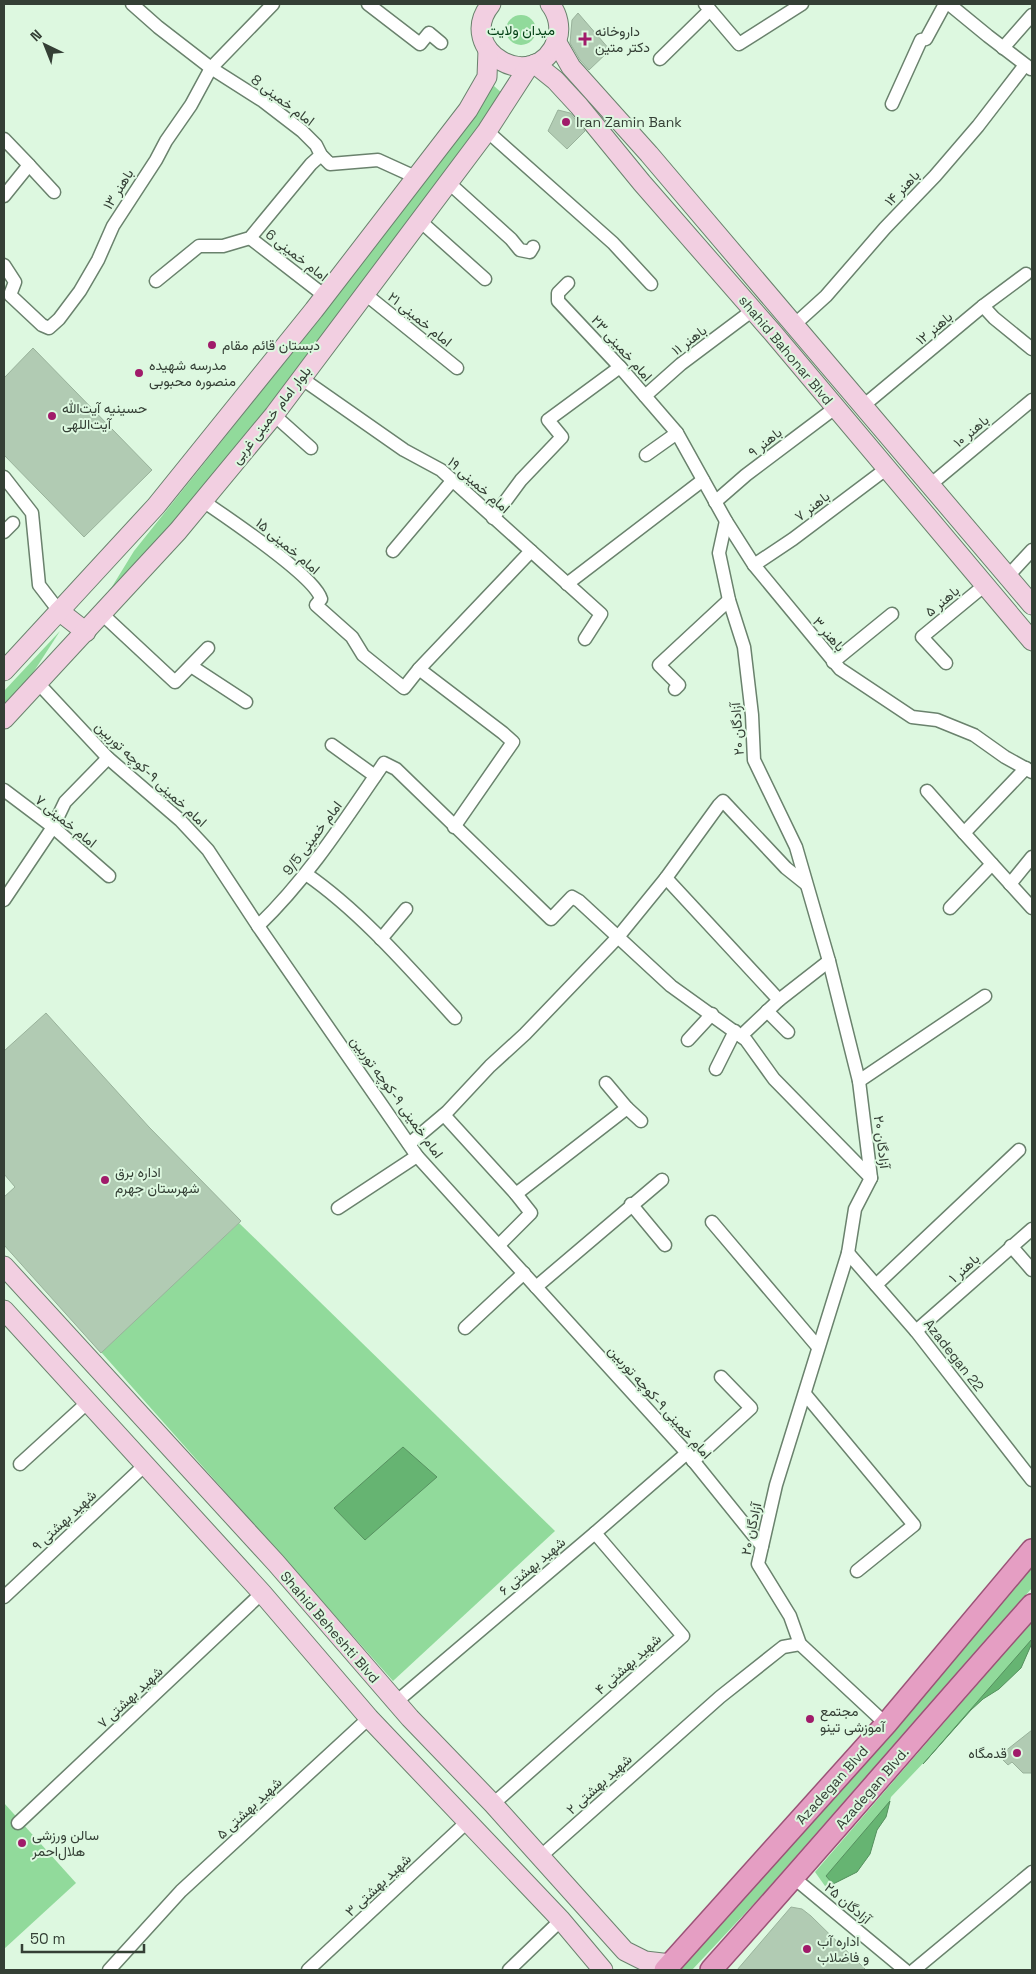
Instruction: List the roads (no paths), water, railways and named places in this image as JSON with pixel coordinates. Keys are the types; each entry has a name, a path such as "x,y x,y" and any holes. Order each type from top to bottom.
{"main road":[{"path":"488,50 507,65 520,67 532,65 545,58 554,48 558,36 558,22 550,4"},
{"path":"558,22 567,4"},
{"path":"4,671 156,506 325,296 468,110 487,77 488,50 482,34 485,8"},
{"name":"shahid Bahonar Blvd","path":"556,41 571,68 649,154 1032,605"},
{"name":"shahid Bahonar Blvd","path":"532,65 555,80 580,106 642,183 753,310 1032,641"},
{"name":"بلوار امام خمینی غربی","path":"4,719 178,531 274,415 419,220 449,183 532,65"},
{"path":"987,588 1008,576"},
{"path":"60,611 86,632"},
{"name":"Shahid Beheshti Blvd","path":"4,1266 276,1563 396,1702 541,1856 625,1951 645,1961 668,1967"},
{"name":"Shahid Beheshti Blvd","path":"4,1310 262,1593 369,1718 561,1920 603,1970"},
{"name":"َAzadegan Blvd","path":"668,1967 886,1724 1032,1550"},
{"name":"Azadegan Blvd.","path":"710,1970 794,1878 1032,1605"},
{"path":"369,1718 396,1702"}],"street":[{"name":"امام خمینی 8","path":"132,4 158,27 211,68 263,101 302,131 316,145 321,155"},
{"name":"باهنر ۱۳","path":"4,265 16,282 10,295 42,326 49,328 59,319 80,291 98,260 112,226 130,202 166,141 191,105 211,68 273,4"},
{"path":"368,4 420,44 429,34 441,43"},
{"path":"660,59 708,7 739,44 802,4"},
{"path":"892,104 921,40 926,39 945,4"},
{"path":"950,4 1029,67"},
{"path":"1003,48 1032,15"},
{"name":"باهنر ۱۴","path":"794,325 826,296 885,228 935,176 1029,67"},
{"path":"487,131 613,244 651,284"},
{"path":"4,139 54,192"},
{"path":"156,281 199,246 223,246 250,238 311,164 321,155 330,164 378,160 415,178"},
{"path":"4,196 29,165"},
{"path":"449,183 511,239 520,250 530,252 533,248"},
{"path":"419,220 485,279"},
{"name":"امام خمینی 6","path":"250,238 325,296"},
{"name":"باهنر ۱۲","path":"863,406 984,306 1026,274"},
{"name":"امام خمینی ۲۳","path":"568,283 558,293 558,300 620,367 677,433"},
{"name":"امام خمینی ۲۱","path":"364,293 457,368"},
{"path":"984,306 994,318 1032,349"},
{"name":"باهنر ۱۱","path":"645,396 666,376 753,310"},
{"path":"493,518 521,480 562,437 548,420 620,367"},
{"name":"امام خمینی ۱۹","path":"301,378 404,450 441,470 601,614 585,639"},
{"name":"باهنر ۱۰","path":"930,485 1032,400"},
{"name":"باهنر ۹","path":"715,502 746,475 834,408"},
{"path":"274,415 311,448"},
{"path":"646,455 677,433"},
{"name":"باهنر ۳","path":"677,433 726,521 754,565 840,669 912,717 937,720 974,735 1005,757 1029,770"},
{"name":"باهنر ۷","path":"754,565 793,539 886,469"},
{"path":"4,477 32,513 39,586 60,611"},
{"path":"393,552 452,480"},
{"path":"567,584 703,480"},
{"name":"امام خمینی ۱۵","path":"203,501 254,535 320,593 321,599 316,605 352,637 363,655 404,688 419,669"},
{"name":"آزادگان ۲۰","path":"726,521 719,553 729,600 744,647 752,715 754,760 796,847 829,961 859,1081 871,1178 855,1210 848,1253 776,1485 758,1564 790,1616 800,1644 886,1724"},
{"path":"1008,576 1032,550"},
{"path":"531,552 419,669 513,742 454,827 551,919 572,897 579,901 671,986 746,1040 774,1079 871,1178"},
{"name":"باهنر ۵","path":"946,663 922,637 987,588"},
{"path":"675,689 679,685 659,664 729,600"},
{"path":"102,614 175,682 208,648"},
{"path":"834,662 892,614"},
{"path":"191,666 246,702"},
{"name":"امام خمینی ۹-کوچه توربین","path":"38,683 108,758 180,820 208,850 258,926 417,1156 690,1457 762,1546"},
{"path":"332,745 375,776"},
{"path":"4,900 53,827 65,802 108,758"},
{"name":"امام خمینی 9/5","path":"258,926 282,903 320,856 384,763 396,769 454,827"},
{"path":"964,833 1029,770"},
{"name":"امام خمینی ۷","path":"4,790 53,827 109,876"},
{"path":"927,791 1032,908"},
{"path":"409,1144 444,1115 618,937 666,878 723,801 786,868 806,884"},
{"path":"208,850 208,842 353,1063"},
{"path":"1010,884 1032,858"},
{"path":"950,908 992,864"},
{"path":"306,874 322,885 381,939 455,1018"},
{"path":"666,878 779,1000"},
{"path":"381,939 406,909"},
{"path":"716,1069 738,1034 829,961"},
{"path":"859,1081 985,996"},
{"path":"767,1011 788,1032"},
{"path":"688,1040 712,1014"},
{"path":"606,1083 641,1121"},
{"path":"516,1194 627,1108"},
{"path":"444,1115 531,1213 499,1245"},
{"path":"876,1286 1019,1150"},
{"path":"338,1208 417,1156"},
{"path":"536,1287 631,1204 662,1180"},
{"path":"631,1204 665,1245"},
{"path":"712,1222 818,1347"},
{"name":"باهنر ۱","path":"916,1331 1032,1228"},
{"path":"1011,1246 1032,1270"},
{"name":"Azadegan 22","path":"848,1253 916,1331 1032,1480"},
{"path":"465,1328 524,1273"},
{"name":"شهید بهشتی ۶","path":"396,1702 594,1533 751,1408 721,1377"},
{"path":"804,1394 914,1524 856,1571"},
{"path":"20,1464 88,1402"},
{"name":"شهید بهشتی ۹","path":"4,1597 145,1465"},
{"name":"شهید بهشتی ۴","path":"493,1804 682,1636 594,1533"},
{"name":"شهید بهشتی ۷","path":"18,1823 262,1593"},
{"name":"شهید بهشتی ۲","path":"541,1856 678,1733 783,1647 800,1644"},
{"name":"شهید بهشتی ۵","path":"109,1970 182,1890 369,1718"},
{"name":"شهید بهشتی ۳","path":"308,1970 468,1821"},
{"path":"914,1970 1032,1872"},
{"name":"آزادگان ۲۵","path":"794,1878 905,1970"},
{"path":"509,1970 561,1920"}],"place":[{"name":"داروخانه دکتر متین","path":"585,39"},
{"name":"Iran Zamin Bank","path":"566,122"},
{"name":"دبستان قائم مقام","path":"212,345"},
{"name":"مدرسه شهیده منصوره محبوبی","path":"139,373"},
{"name":"حسینیه آیت‌الله آیت‌اللهی","path":"52,416"},
{"name":"اداره برق شهرستان جهرم","path":"105,1180"},
{"name":"مجتمع آموزشی تینو","path":"810,1719"},
{"name":"قدمگاه","path":"1017,1753"},
{"name":"سالن ورزشی هلال‌احمر","path":"22,1843"},
{"name":"اداره آب و فاضلاب","path":"807,1949"}],"park label":[{"name":"میدان ولایت","path":"521,30"}]}
